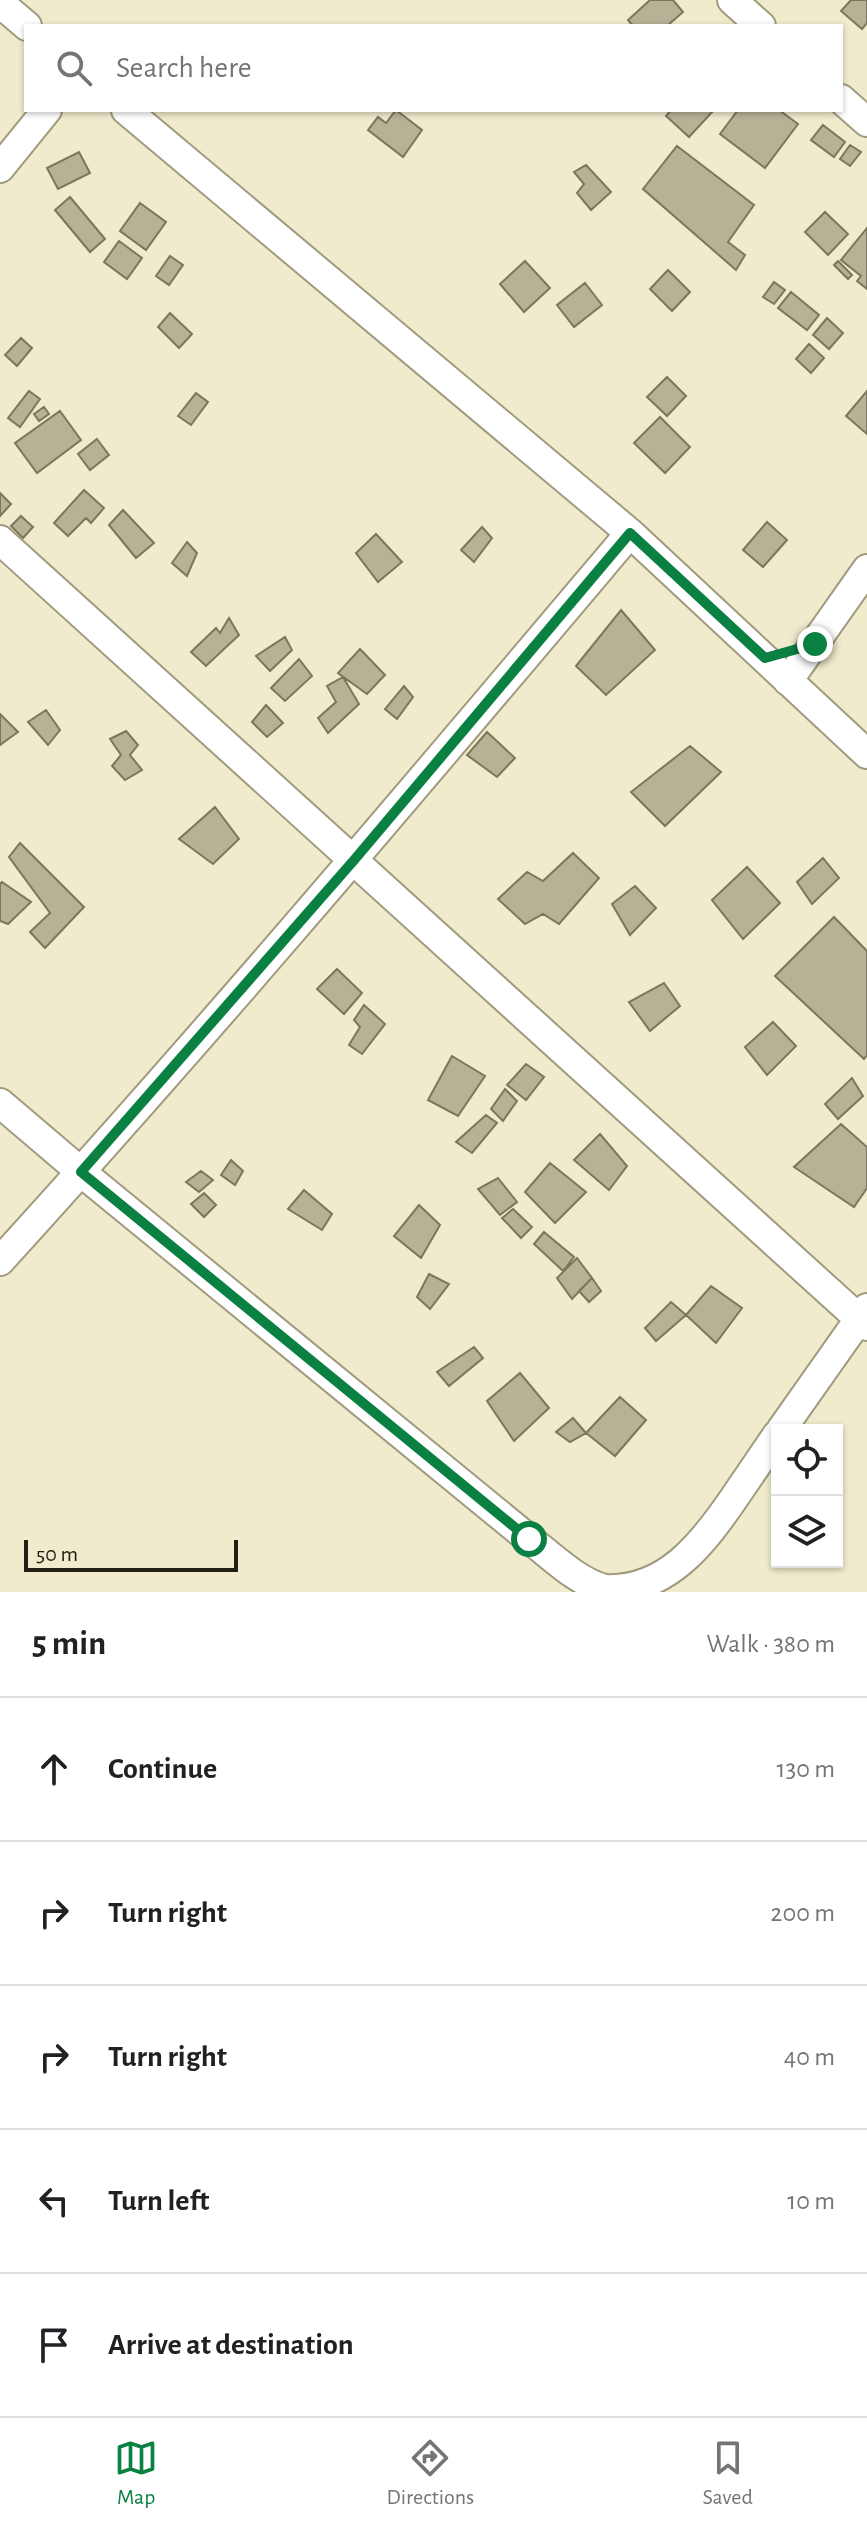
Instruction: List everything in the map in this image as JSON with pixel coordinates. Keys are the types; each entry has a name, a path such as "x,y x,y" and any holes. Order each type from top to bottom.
{"street":[{"path":"732,0 759,24"},
{"path":"0,3 25,24"},
{"path":"843,101 867,122"},
{"path":"0,168 45,112"},
{"path":"128,112 630,533 867,754"},
{"path":"0,1261 355,859 630,533"},
{"path":"0,540 864,1317 785,1424"},
{"path":"788,681 867,569"},
{"path":"765,658 815,644"},
{"path":"0,1103 529,1539 579,1576 606,1589 635,1591 660,1582 683,1566 703,1543 771,1444"}],"building":[{"path":"650,0 673,0 683,12 669,24 631,24 628,20"},
{"path":"851,0 867,0 867,23 862,29 841,11"},
{"path":"394,112 399,112 422,130 403,157 368,130 378,117 386,123"},
{"path":"669,112 712,112 689,137 666,116"},
{"path":"736,112 782,112 798,124 765,168 720,134"},
{"path":"823,125 845,142 834,157 811,140"},
{"path":"850,145 861,152 850,166 840,159"},
{"path":"677,146 754,205 728,242 745,255 736,270 643,189"},
{"path":"79,152 90,173 58,189 47,168"},
{"path":"586,165 611,192 591,210 577,193 584,184 574,172"},
{"path":"70,197 105,239 90,252 55,210"},
{"path":"140,203 166,222 146,250 120,231"},
{"path":"825,212 848,234 828,255 805,232"},
{"path":"867,228 867,289 857,281 861,276 841,260"},
{"path":"119,241 142,258 127,279 104,262"},
{"path":"170,256 183,265 169,285 156,276"},
{"path":"525,261 550,288 524,312 500,284"},
{"path":"838,261 852,275 848,279 834,265"},
{"path":"668,270 690,292 672,311 650,289"},
{"path":"774,282 785,290 774,304 763,297"},
{"path":"585,283 602,305 574,327 557,305"},
{"path":"791,292 819,315 807,330 778,308"},
{"path":"170,313 192,334 179,348 158,327"},
{"path":"827,318 843,333 829,349 813,335"},
{"path":"21,338 32,348 17,366 5,355"},
{"path":"809,344 824,358 811,373 796,359"},
{"path":"667,377 686,396 667,416 647,397"},
{"path":"29,391 40,399 20,427 8,418"},
{"path":"867,391 867,434 846,416"},
{"path":"196,393 208,402 191,425 178,416"},
{"path":"44,407 49,414 39,421 34,414"},
{"path":"60,411 81,440 37,473 15,443"},
{"path":"660,417 690,447 665,473 634,443"},
{"path":"97,439 109,455 90,470 78,454"},
{"path":"84,490 104,508 91,523 86,518 68,536 54,523"},
{"path":"0,493 11,504 0,516"},
{"path":"123,510 154,543 136,558 109,525"},
{"path":"21,516 33,527 23,538 11,526"},
{"path":"767,522 787,540 763,567 743,550"},
{"path":"482,527 492,538 474,562 461,550"},
{"path":"376,534 402,562 378,582 356,553"},
{"path":"187,542 197,553 187,576 172,563"},
{"path":"621,610 655,650 606,695 576,666"},
{"path":"229,618 239,635 206,666 191,652 216,628 220,633"},
{"path":"285,637 292,650 270,671 256,656"},
{"path":"360,649 385,675 367,694 338,673"},
{"path":"299,659 312,676 285,701 271,688"},
{"path":"343,677 359,704 328,733 318,718 336,702 327,686"},
{"path":"404,686 413,697 397,719 385,709"},
{"path":"266,705 283,723 267,737 252,722"},
{"path":"46,710 60,730 48,745 28,722"},
{"path":"0,714 18,732 0,745"},
{"path":"126,731 138,745 130,755 142,770 125,780 112,766 121,755 110,739"},
{"path":"487,732 515,758 497,777 467,755"},
{"path":"690,746 721,772 665,826 631,792"},
{"path":"215,807 239,839 213,864 179,839"},
{"path":"20,843 84,907 45,948 30,932 50,913 9,857"},
{"path":"573,853 599,878 559,924 543,914 525,924 498,899 527,872 543,881"},
{"path":"823,858 839,878 812,904 797,882"},
{"path":"747,867 780,903 743,939 712,900"},
{"path":"2,882 31,902 8,924 0,921"},
{"path":"635,886 656,908 630,935 612,904"},
{"path":"834,917 867,951 867,1055 864,1059 775,976"},
{"path":"337,969 362,993 344,1014 317,989"},
{"path":"664,983 680,1006 650,1031 629,1002"},
{"path":"364,1005 385,1024 362,1054 349,1045 360,1027 354,1020"},
{"path":"773,1022 796,1046 767,1075 745,1047"},
{"path":"452,1056 485,1076 458,1116 428,1100"},
{"path":"526,1064 544,1077 526,1100 507,1085"},
{"path":"852,1078 863,1096 838,1119 825,1104"},
{"path":"505,1089 517,1101 503,1121 491,1109"},
{"path":"486,1115 497,1123 472,1153 456,1142"},
{"path":"841,1124 867,1147 867,1188 854,1207 794,1167"},
{"path":"600,1134 627,1166 609,1190 574,1160"},
{"path":"231,1160 243,1171 235,1185 221,1175"},
{"path":"550,1163 586,1192 555,1223 525,1192"},
{"path":"201,1171 213,1180 199,1192 186,1182"},
{"path":"498,1178 517,1202 500,1215 478,1189"},
{"path":"304,1190 332,1214 322,1230 288,1209"},
{"path":"204,1193 216,1205 204,1217 191,1204"},
{"path":"419,1205 440,1225 421,1258 394,1236"},
{"path":"513,1209 532,1227 521,1238 502,1218"},
{"path":"544,1232 574,1257 563,1271 534,1244"},
{"path":"577,1258 592,1278 572,1299 557,1278"},
{"path":"429,1274 449,1284 430,1309 417,1297"},
{"path":"592,1278 601,1291 589,1302 579,1291"},
{"path":"711,1286 742,1308 716,1343 686,1315"},
{"path":"671,1302 686,1315 656,1341 645,1328"},
{"path":"474,1347 483,1358 449,1386 437,1372"},
{"path":"520,1373 549,1408 514,1441 487,1401"},
{"path":"620,1397 646,1420 615,1456 586,1433"},
{"path":"573,1418 586,1433 570,1442 556,1432"}],"route":[{"path":"529,1539 81,1172 355,859 630,533 765,658 815,644"}]}
